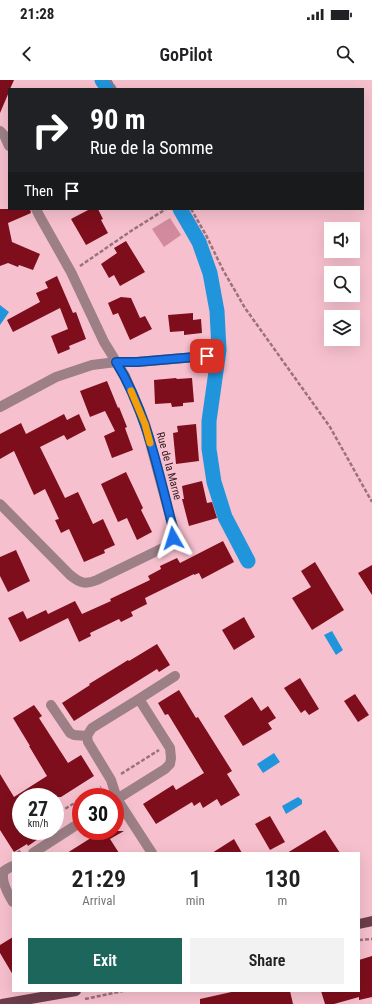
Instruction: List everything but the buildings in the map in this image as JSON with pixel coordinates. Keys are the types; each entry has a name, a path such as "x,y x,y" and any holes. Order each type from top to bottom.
{"main road":[{"path":"360,924 372,921"},
{"path":"2,1004 62,993 77,996"}],"street":[{"path":"0,131 4,135 8,144"},
{"name":"Rue de la Marne","path":"0,504 70,575 83,583 90,583 97,580 163,548 170,543 173,538 174,530 145,424 124,376 104,342 71,272 36,210"},
{"path":"0,408 56,377 92,365 207,356"},
{"path":"113,788 111,780 88,742 88,733 92,728 175,676"},
{"path":"124,795 168,767 172,758 168,745 139,699"},
{"path":"51,706 70,733 74,735 87,736"},
{"path":"124,812 151,852"},
{"path":"34,852 72,828"},
{"path":"12,867 5,871 1,879 2,884 12,900"}],"path":[{"path":"71,272 164,210"},
{"path":"192,210 223,270 246,308 330,427 372,502"},
{"path":"99,788 168,745"},
{"path":"360,940 372,939"},
{"path":"77,996 114,992"}],"shaded area":[{"path":"170,218 181,235 164,247 152,229"}],"water":[{"path":"0,305 9,312 0,325"},
{"path":"332,631 343,650 336,655 324,635"},
{"path":"274,753 280,762 263,773 257,764"},
{"path":"298,797 302,800 302,804 286,814 282,806"}],"waterway":[{"path":"102,80 107,88"},
{"path":"181,210 199,242 210,273 217,311 219,350 209,421 209,449 214,482 225,517 248,561"}],"slow traffic":[{"path":"131,391 145,424 150,443"}],"route":[{"path":"173,538 174,530 145,424 124,376 116,362 137,362 207,356"}]}
